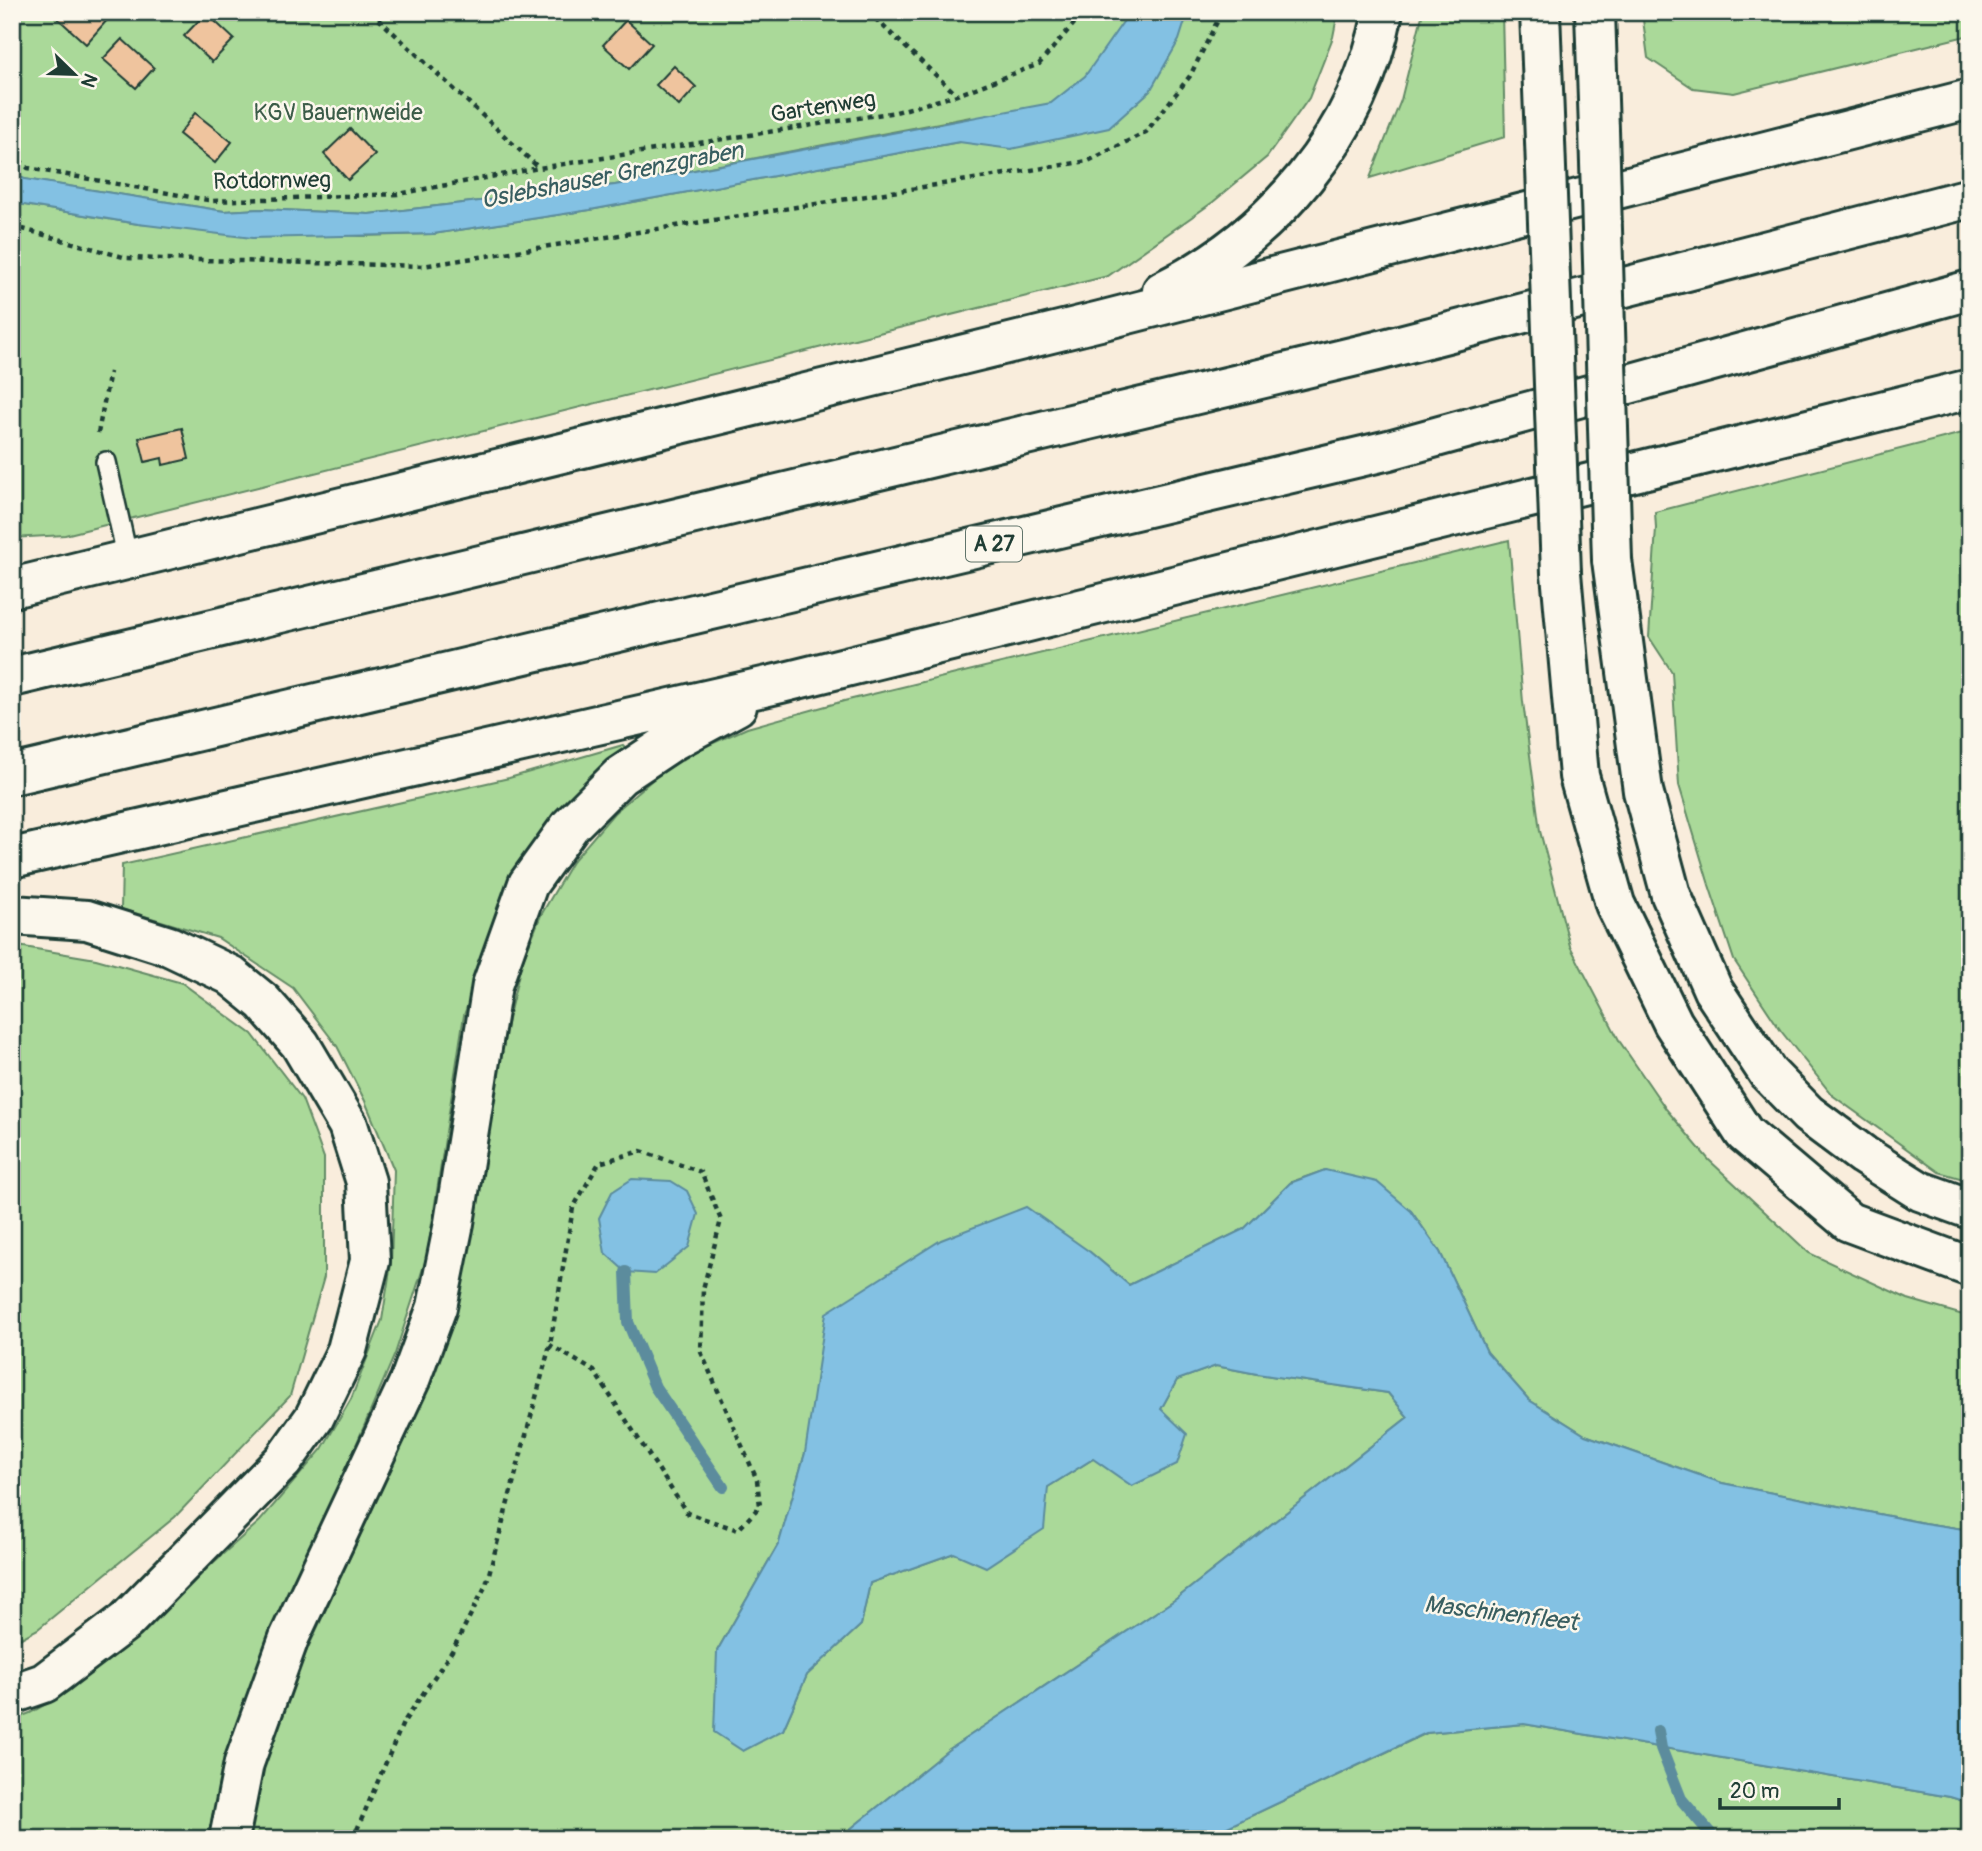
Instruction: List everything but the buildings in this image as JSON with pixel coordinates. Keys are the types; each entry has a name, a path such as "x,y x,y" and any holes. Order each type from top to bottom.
{"highway":[{"path":"1101,321 1193,276 1240,244 1290,197 1329,145 1361,88 1383,12"},
{"path":"1540,12 1561,573 1579,776 1615,904 1673,1023 1744,1133 1849,1222 1970,1267"},
{"path":"1595,12 1612,560 1643,790 1671,895 1713,990 1768,1073 1808,1114 1863,1155 1920,1191 1970,1209"},
{"path":"12,588 1101,321 1970,99"},
{"path":"12,677 1364,354 1970,198"},
{"name":"A 27","path":"12,775 1389,450 1970,290"},
{"path":"12,858 781,683 1968,390"},
{"path":"12,564 122,561"},
{"path":"229,1839 244,1763 289,1638 410,1380 437,1307 454,1223 492,985 528,884 570,826 620,776 674,740 781,683"},
{"path":"12,915 87,920 169,946 230,975 263,1002 300,1044 348,1125 366,1182 370,1261 347,1350 314,1418 283,1461 126,1621 44,1683 12,1694"}],"lane":[{"path":"106,462 122,561"}],"path":[{"path":"371,12 539,167"},
{"path":"868,12 957,95"},
{"name":"Gartenweg","path":"539,167 896,112 957,95 1039,64 1084,12"},
{"path":"12,226 127,258 423,266 1088,161 1146,132 1190,76 1222,12"},
{"name":"Rotdornweg","path":"12,153 28,169 213,201 398,194 539,167"},
{"path":"106,462 96,441 110,372"},
{"path":"353,1839 404,1723 452,1651 486,1585 550,1345 573,1208 599,1163 641,1151 701,1172 721,1220 703,1289 701,1352 757,1480 760,1506 738,1531 687,1513 594,1371 550,1345"}],"green space":[{"name":"KGV Bauernweide","path":"12,12 1338,12 1333,37 1309,98 1267,157 1213,202 1108,276 65,535 12,538 12,203 138,224 361,236 433,234 590,210 959,142 970,117 615,185 369,214 260,209 224,211 24,179 12,174"},
{"path":"1423,12 1502,12 1505,137 1370,178 1401,100"},
{"path":"1642,12 1970,12 1970,35 1734,93 1693,88 1648,58"},
{"path":"1970,431 1970,1181 1939,1172 1832,1095 1781,1031 1734,960 1679,785 1672,672 1649,637 1655,512"},
{"path":"1509,540 1523,702 1540,831 1570,946 1620,1042 1666,1109 1709,1160 1809,1253 1908,1299 1970,1317 1970,1530 1722,1483 1585,1435 1529,1400 1487,1352 1440,1252 1411,1211 1325,1170 1291,1182 1244,1229 1129,1285 1090,1252 805,1453 779,1543 717,1651 783,1730 807,1675 861,1625 870,1583 954,1553 1093,1459 1161,1409 1177,1380 1216,1366 1388,1393 1408,1417 1176,1599 948,1750 838,1839 246,1839 263,1765 295,1676 412,1423 455,1308 477,1202 500,1053 521,965 541,915 572,862 614,813 659,774 702,748 747,728 844,701"},
{"path":"623,745 629,752 515,875 464,1015 427,1256 395,1354 297,1583 253,1678 212,1816 209,1839 22,1839 12,1829 12,1720 69,1691 260,1521 322,1449 351,1399 382,1320 391,1264 394,1170 365,1101 337,1046 293,988 218,938 121,909 122,865 509,778"},
{"path":"12,945 96,959 182,983 252,1034 302,1099 324,1158 324,1277 290,1396 175,1517 38,1629 12,1643"},
{"path":"1524,1724 1950,1797 1970,1803 1970,1839 1202,1839 1427,1733"}],"water":[{"path":"1130,12 1188,12 1179,40 1150,91 1109,128 1011,149 959,142 590,210 433,234 252,238 138,224 12,203 12,174 25,179 224,211 260,209 369,214 615,185 1051,103 1085,76"},
{"name":"Maschinenfleet","path":"1325,1170 1377,1182 1411,1211 1440,1252 1487,1352 1529,1400 1585,1435 1722,1483 1970,1530 1970,1803 1950,1797 1524,1724 1426,1733 1202,1839 838,1839 948,1750 1176,1599 1408,1417 1388,1393 1216,1366 1177,1380 1161,1409 1187,1434 1177,1464 1132,1486 1093,1459 1048,1487 1044,1529 986,1567 954,1553 870,1583 861,1625 807,1675 783,1730 743,1751 714,1732 717,1651 779,1543 805,1453 826,1313 941,1240 1026,1207 1090,1252 1129,1285 1244,1229 1290,1183"},
{"path":"632,1179 671,1181 687,1191 698,1214 689,1247 655,1274 626,1272 605,1253 599,1218 612,1192"}],"waterway":[{"path":"626,1272 628,1322 655,1387 723,1487"},
{"path":"1658,1731 1661,1748 1681,1799 1715,1839"}],"water label":[{"name":"Oslebshauser Grenzgraben","path":"612,175"}]}
